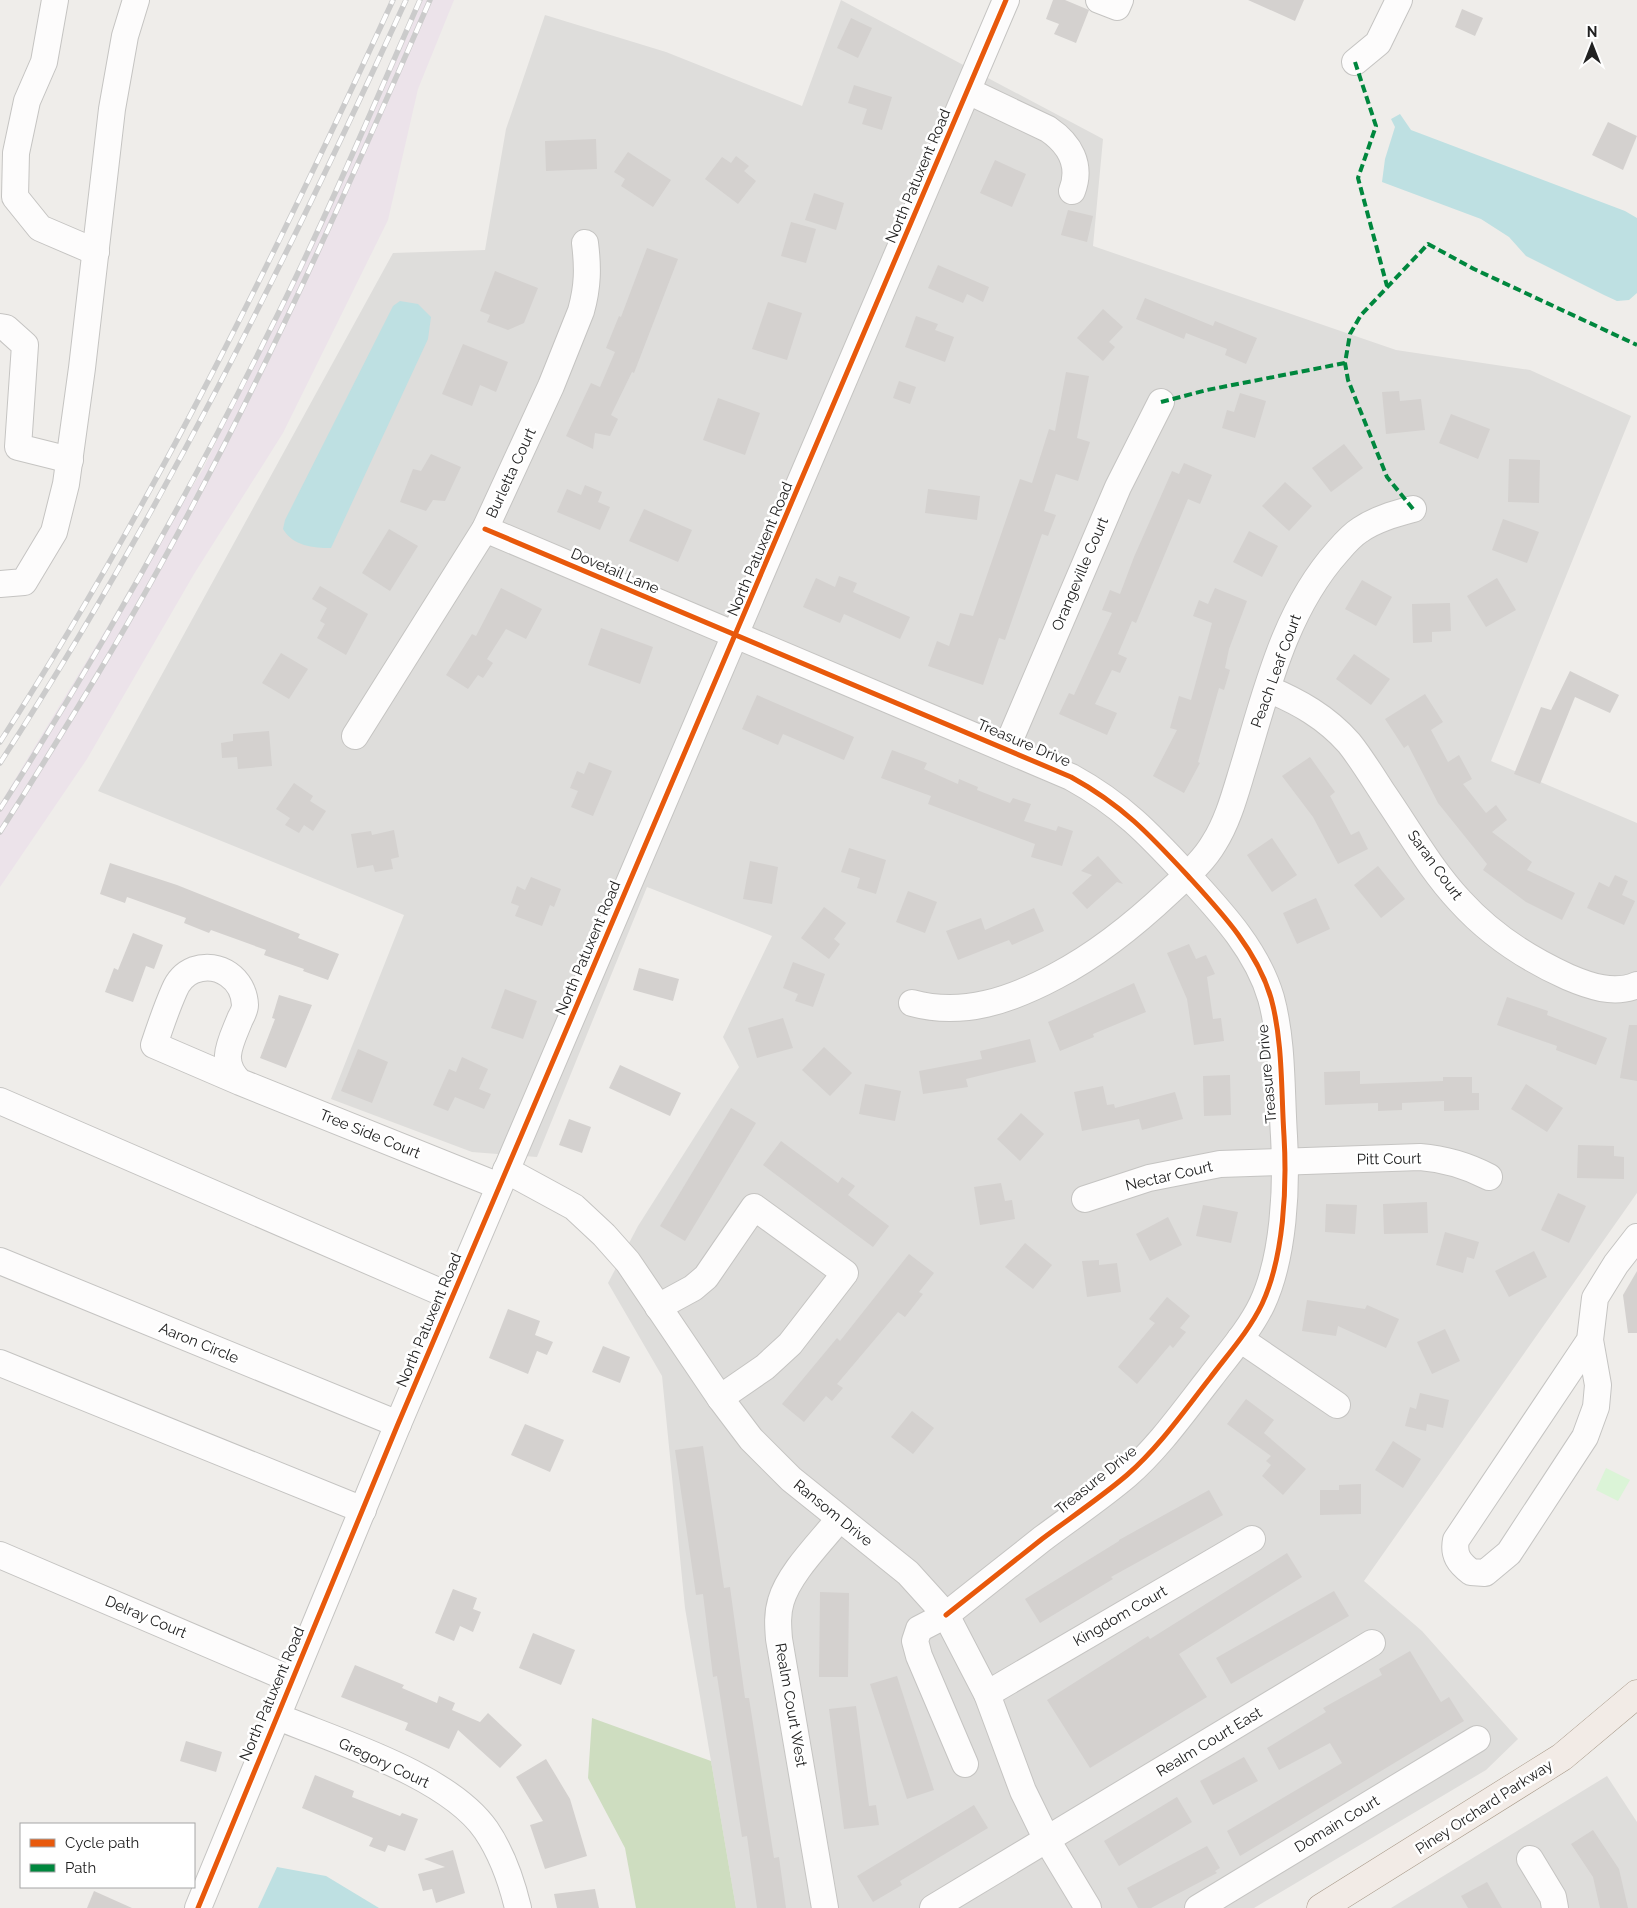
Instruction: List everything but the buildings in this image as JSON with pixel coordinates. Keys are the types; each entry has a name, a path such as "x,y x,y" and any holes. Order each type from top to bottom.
{"main road":[{"name":"Piney Orchard Parkway","path":"1321,1908 1562,1757 1637,1694"}],"street":[{"path":"55,0 44,62 26,101 16,153 15,197 40,228 96,252"},
{"path":"0,584 24,582 54,532 70,460 112,109 124,36 136,0"},
{"name":"North Patuxent Road","path":"198,1908 398,1424 736,637 1006,0"},
{"path":"1099,0 1117,7 1120,0"},
{"path":"1355,62 1378,43 1399,0"},
{"path":"968,91 1058,135 1074,157 1075,182 1072,191"},
{"name":"Burletta Court","path":"355,736 484,529 551,386 581,310 587,289 588,270 585,242"},
{"path":"0,327 6,328 25,345 18,447 70,460"},
{"name":"Orangeville Court","path":"1006,749 1118,487 1161,402"},
{"name":"Peach Leaf Court","path":"912,1003 933,1009 960,1009 990,1004 1034,988 1072,968 1110,943 1188,875 1213,845 1225,823 1287,632 1302,599 1322,568 1358,530 1381,519 1413,509"},
{"name":"Dovetail Lane","path":"484,529 736,637"},
{"name":"Treasure Drive","path":"736,637 1071,776 1102,794 1138,822 1216,905 1240,937 1259,968 1270,997 1278,1033 1286,1162 1282,1220 1273,1272 1262,1304 1240,1339 1160,1442 1128,1474 946,1615 919,1629 915,1640 919,1656 965,1764"},
{"name":"Saran Court","path":"1268,689 1299,702 1315,712 1349,744 1432,866 1460,901 1488,928 1519,951 1560,973 1588,985 1612,990 1637,985"},
{"name":"Tree Side Court","path":"240,1082 230,1073 228,1048 245,1007 242,990 234,978 225,972 212,968 199,968 188,972 179,981 173,992 154,1045 240,1082 503,1178"},
{"path":"0,1101 452,1297"},
{"name":"Pitt Court","path":"1286,1162 1420,1157 1443,1159 1466,1165 1489,1177"},
{"name":"Nectar Court","path":"1085,1199 1150,1178 1184,1170 1220,1164 1286,1162"},
{"name":"Ransom Drive","path":"503,1178 574,1207 604,1235 628,1262 720,1398 751,1439 791,1479 908,1573 946,1615 987,1694 1023,1791 1047,1840 1088,1908"},
{"path":"658,1307 693,1288 706,1277 754,1207 845,1273 790,1344 765,1367 720,1398"},
{"path":"1590,1340 1456,1540 1454,1548 1456,1557 1471,1572 1485,1573 1509,1553 1585,1438 1596,1407 1598,1385 1590,1340 1595,1298 1616,1264 1637,1237"},
{"name":"Aaron Circle","path":"0,1261 398,1424"},
{"path":"1240,1339 1338,1405"},
{"path":"0,1363 363,1510"},
{"name":"Realm Court West","path":"825,1908 779,1639 778,1617 782,1600 790,1582 839,1519"},
{"name":"Kingdom Court","path":"987,1694 1252,1539"},
{"name":"Delray Court","path":"0,1555 292,1680"},
{"name":"Realm Court East","path":"1047,1840 1372,1643"},
{"name":"Gregory Court","path":"276,1716 418,1776 460,1803 486,1830 512,1883 518,1908"},
{"name":"Domain Court","path":"1198,1908 1477,1739"},
{"path":"933,1908 1047,1840"},
{"path":"1530,1859 1553,1897 1555,1908"}],"shaded area":[{"path":"423,0 454,0 418,89 388,220 283,433 194,574 87,759 0,887 0,804 203,469 360,143"},
{"path":"841,0 1103,139 1093,246 1396,350 1530,370 1631,416 1491,761 1637,823 1637,1193 1364,1581 1422,1631 1518,1739 1486,1770 1254,1908 736,1908 685,1608 662,1376 608,1283 638,1226 739,1067 723,1037 772,936 647,887 537,1157 472,1152 331,1099 404,915 98,791 393,253 485,250 506,129 545,15 666,52 802,106"},
{"path":"1607,1776 1637,1822 1637,1908 1391,1908"}],"green space":[{"path":"1606,1468 1630,1480 1618,1501 1596,1490"},
{"path":"592,1718 711,1761 736,1908 636,1908 625,1848 588,1778"}],"water":[{"path":"1400,114 1411,130 1625,211 1637,218 1637,293 1629,300 1617,301 1526,256 1509,237 1481,219 1382,182 1385,159 1395,127 1391,119"},
{"path":"400,301 418,304 431,317 428,339 331,548 304,545 287,535 283,529 285,520 393,306"},
{"path":"277,1867 326,1876 379,1908 258,1908"}],"railway":[{"path":"0,742 56,653 109,563 210,378 304,190 393,0"},
{"path":"0,763 58,671 113,578 217,389 314,196 406,0"},
{"path":"0,809 107,634 206,455 288,293 365,126 420,0"},
{"path":"0,832 125,629 172,545 226,441 317,254 430,0"}],"marked path":[{"path":"1355,62 1376,126 1358,178 1387,286"},
{"path":"1413,509 1387,477 1348,380 1345,363 1350,334 1361,315 1428,244 1474,269 1637,345"},
{"path":"1161,402 1207,390 1345,363"}],"cycle path":[{"path":"198,1908 398,1424 1006,0"},
{"path":"485,529 1071,777 1105,798 1134,821 1174,861 1237,932 1265,980 1275,1015 1280,1049 1285,1177 1279,1244 1275,1265 1262,1304 1251,1324 1231,1351 1171,1428 1139,1464 1106,1492 1042,1539 946,1615"}]}
